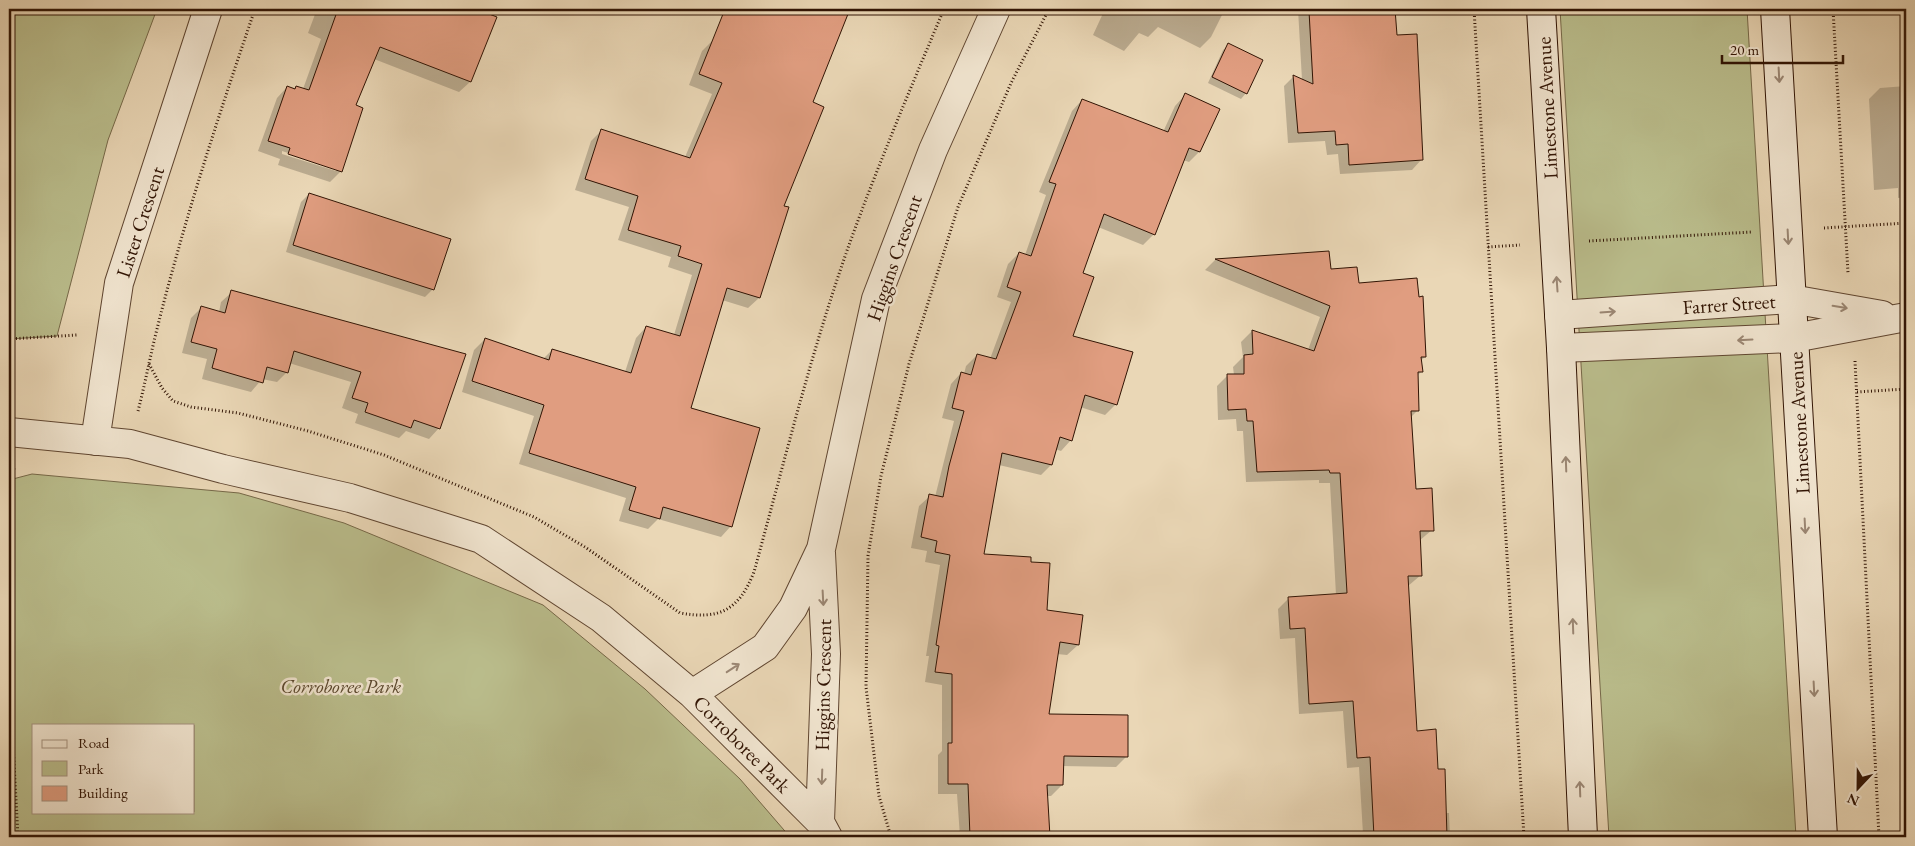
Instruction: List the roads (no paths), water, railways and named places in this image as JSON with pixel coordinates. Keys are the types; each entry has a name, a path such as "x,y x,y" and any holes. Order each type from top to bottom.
{"street":[{"name":"Lister Crescent","path":"95,441 119,283 208,9"},
{"name":"Higgins Crescent","path":"692,694 765,647 793,608 821,549 876,300 933,150 996,9"},
{"name":"Limestone Avenue","path":"1541,9 1562,348 1583,837"},
{"name":"Limestone Avenue","path":"1775,9 1822,837"},
{"name":"Farrer Street","path":"1559,315 1792,299 1851,318 1902,318"},
{"name":"Farrer Street","path":"1562,348 1794,338 1851,318"},
{"name":"Corroboree Park","path":"9,432 130,444 223,469 350,498 481,539 601,618 692,694 824,829"},
{"name":"Higgins Crescent","path":"821,549 826,654 824,829"}]}
